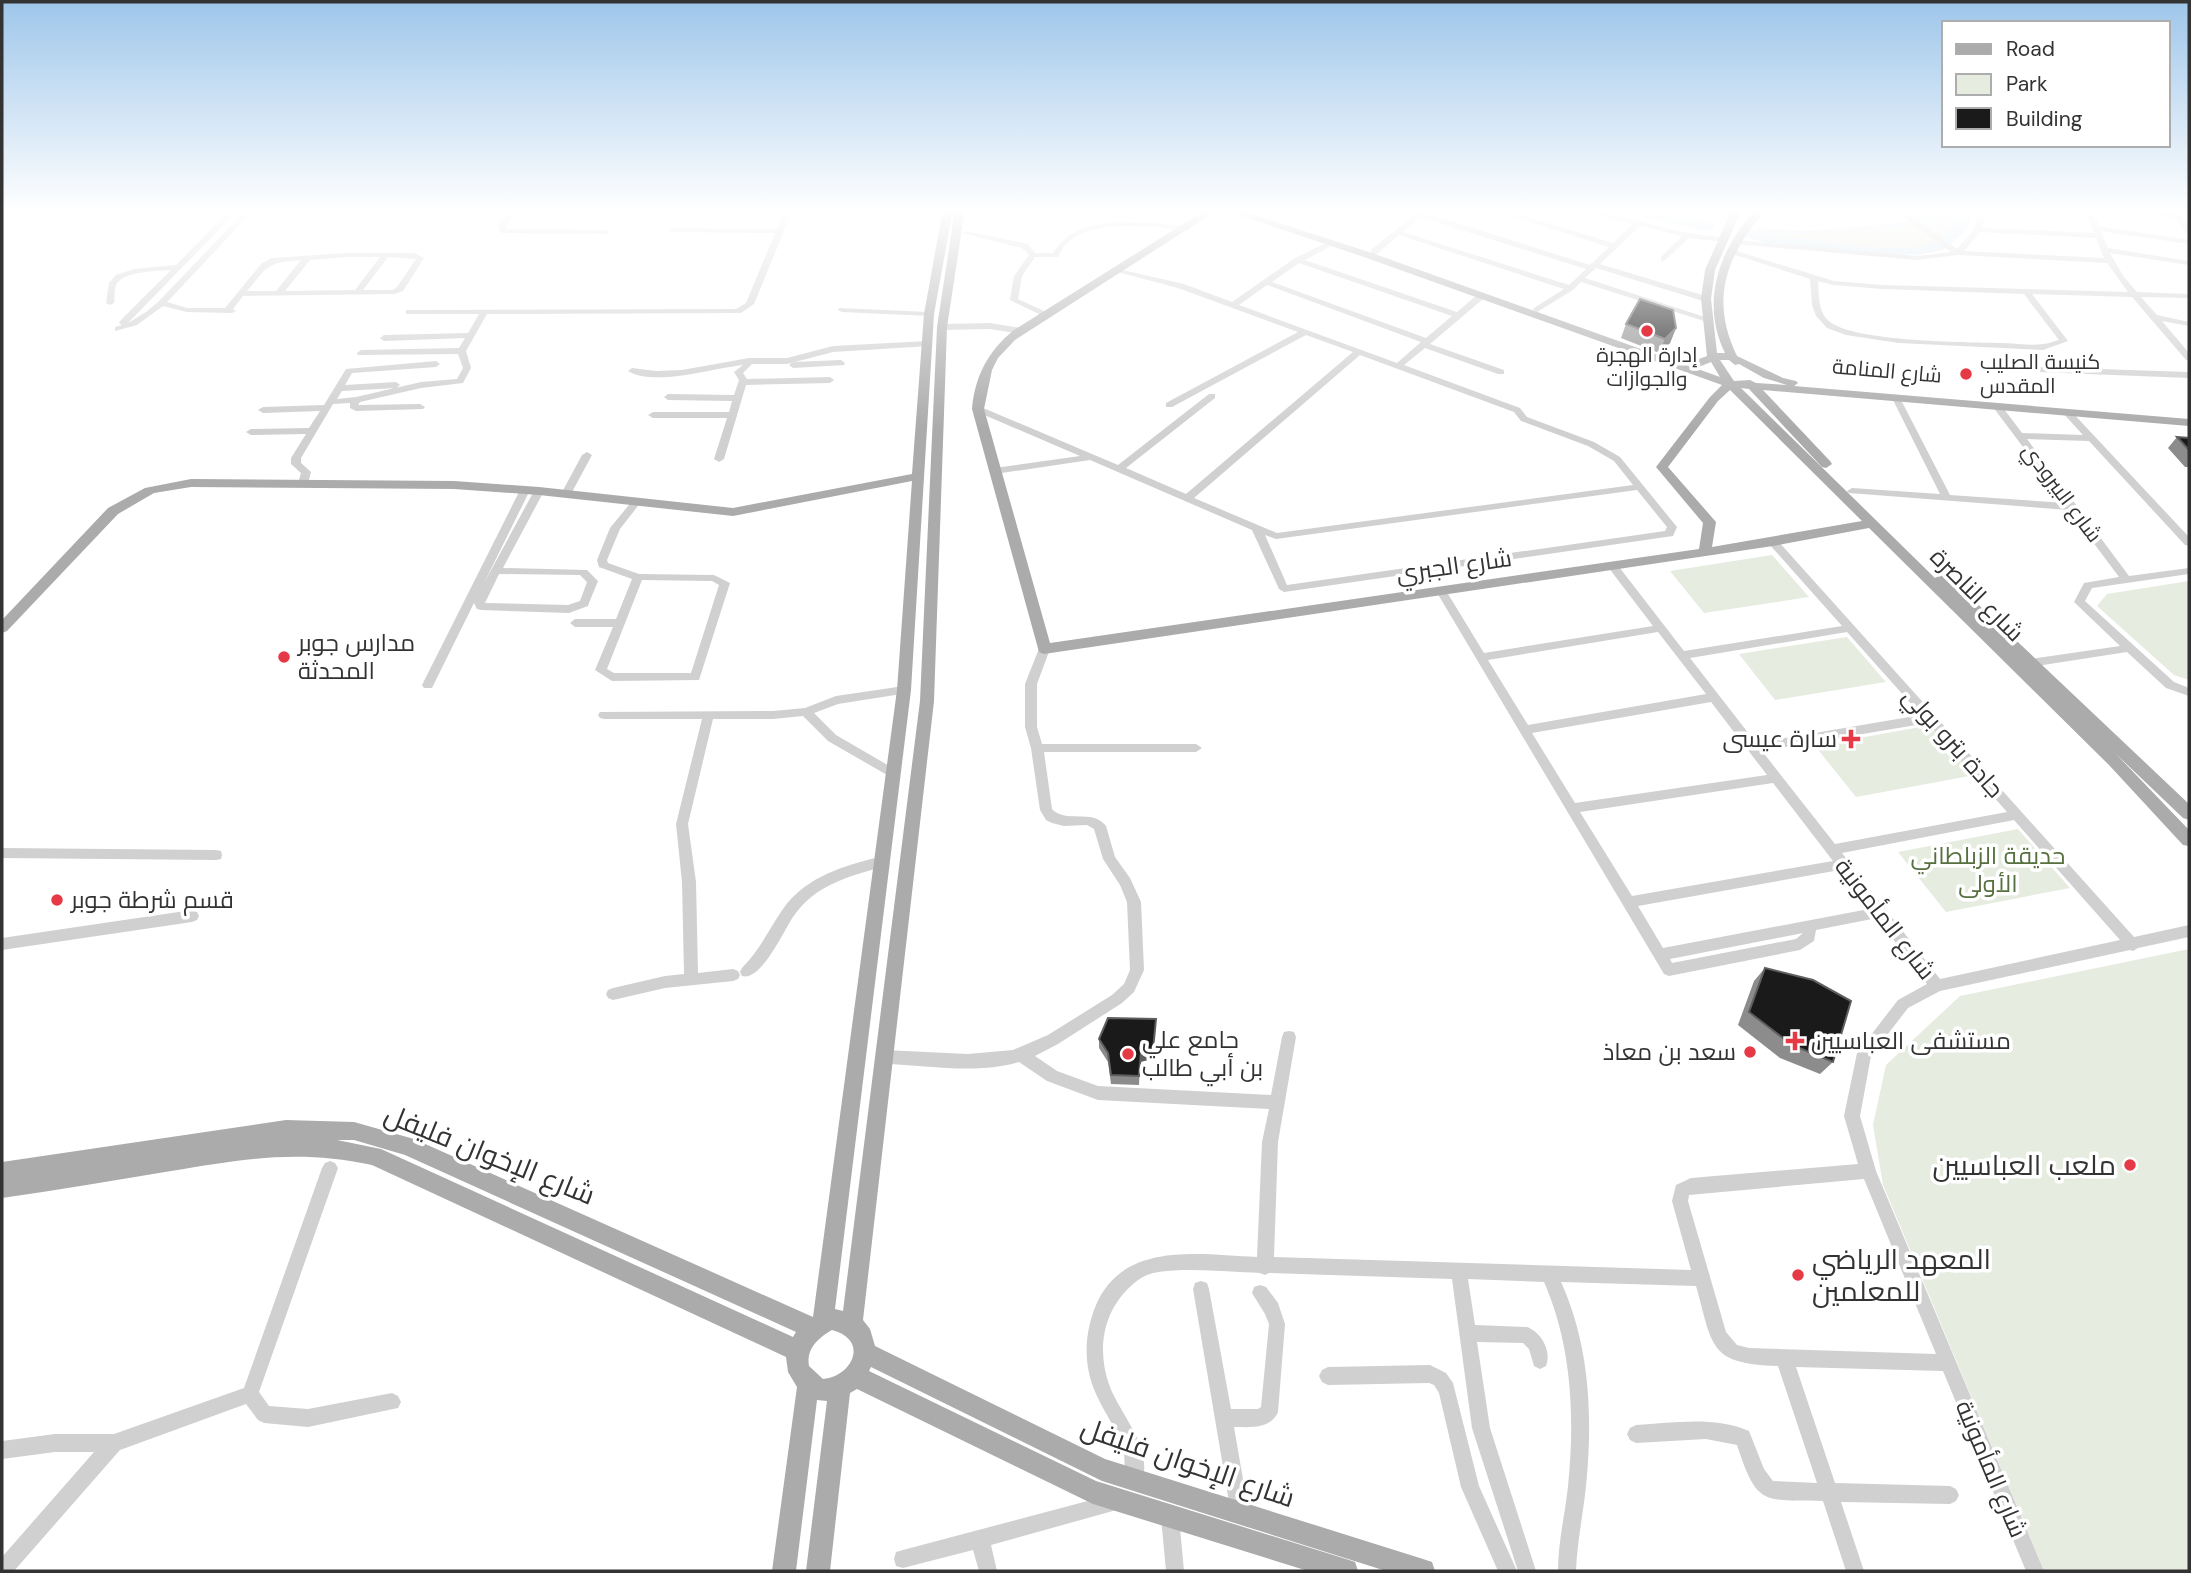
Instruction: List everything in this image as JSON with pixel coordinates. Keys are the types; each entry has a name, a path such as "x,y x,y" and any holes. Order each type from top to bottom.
{"main road":[{"path":"817,1325 883,862 904,690 929,314 936,282"},
{"path":"852,1324 927,701 942,327 950,282"},
{"path":"1044,649 978,409 979,391 986,369 1000,348 1095,282"},
{"path":"1440,282 1730,384"},
{"path":"1459,282 1677,360 1701,363 1713,355 1731,355"},
{"path":"1708,282 1707,319 1713,355 1730,384"},
{"name":"شارع الناصرة","path":"1719,282 1719,321 1731,355 1774,410 1852,491 2189,814"},
{"name":"شارع المنامة","path":"1731,355 1790,387 2189,422"},
{"path":"1695,371 1710,383 1714,399"},
{"path":"1705,552 1710,522 1662,467 1714,399 1730,384"},
{"name":"شارع الناصرة","path":"1730,384 2114,761 2189,840"},
{"name":"شارع المنامة","path":"1730,384 2189,416"},
{"path":"1774,410 1780,397 1790,387"},
{"path":"2,628 113,511 132,498 179,484 420,484 532,490 733,512 920,476"},
{"name":"شارع الجبري","path":"1044,649 1773,542 1871,523"},
{"path":"2114,761 2189,829"},
{"name":"شارع الإخوان فليفل","path":"2,1172 29,1176 259,1147 407,1146 817,1325"},
{"name":"شارع الإخوان فليفل","path":"380,1148 799,1351"},
{"name":"شارع الإخوان فليفل","path":"2,1188 29,1176"},
{"path":"818,1571 848,1382 865,1353 864,1341 852,1324 832,1319 817,1325 804,1337 799,1351 799,1369 808,1384 822,1390 848,1382 1118,1502 1346,1571"},
{"name":"شارع الإخوان فليفل","path":"865,1353 1102,1469 1423,1571"},
{"path":"784,1571 808,1384"}],"street":[{"path":"110,303 114,282"},
{"path":"163,282 118,329 132,324 163,304 179,282"},
{"path":"163,304 187,310 229,311 251,282"},
{"path":"278,294 287,282"},
{"path":"357,293 365,282"},
{"path":"241,294 357,293 398,290 403,282"},
{"path":"410,312 738,311 750,304 759,282"},
{"path":"1017,282 1014,300 1045,315"},
{"path":"1166,282 1517,410 1524,419 1591,444 1617,459 1672,527 1669,534 1284,589 1256,527"},
{"path":"1233,305 1265,282"},
{"path":"1267,282 1501,372"},
{"path":"1363,282 1457,315"},
{"path":"1553,282 1570,288"},
{"path":"1537,310 1576,282"},
{"path":"1590,282 1707,319"},
{"path":"1647,282 1706,299"},
{"path":"1814,282 1816,310 1829,326 1848,334 1876,338 2043,347 2063,341 2025,290"},
{"path":"1831,282 1883,287 2189,296"},
{"path":"2125,282 2189,358"},
{"path":"1398,366 1480,297"},
{"path":"842,310 929,314"},
{"path":"263,410 328,405 413,386 460,381 467,368 462,351 484,312"},
{"path":"2153,317 2189,324"},
{"path":"942,327 990,326 1021,331"},
{"path":"1168,405 1305,332"},
{"path":"384,338 471,335"},
{"path":"632,371 682,373 793,360 839,348 927,344"},
{"path":"361,353 462,351"},
{"path":"1188,498 1359,352"},
{"path":"719,459 743,382 738,372 748,364 842,363"},
{"path":"303,484 306,472 295,461 348,372 353,369 436,365"},
{"path":"2013,369 2189,375"},
{"path":"743,382 830,380"},
{"path":"339,388 396,385"},
{"path":"1119,469 1212,396"},
{"path":"668,397 738,398"},
{"path":"1896,398 1946,497"},
{"path":"356,400 353,406 356,408 420,407"},
{"name":"شارع البيرودي","path":"1998,407 2126,579"},
{"path":"978,409 1276,536 1640,487"},
{"path":"2067,412 2189,543"},
{"path":"653,415 733,415"},
{"path":"251,432 313,431"},
{"path":"2020,436 2091,438"},
{"path":"566,494 587,455"},
{"path":"995,471 1092,457"},
{"path":"496,571 576,571 591,577 593,581 584,603 578,607 481,607 479,602 496,571 532,490"},
{"path":"428,685 532,490"},
{"path":"1852,491 2073,507"},
{"path":"636,502 615,528 602,561 603,565 638,577 714,578 725,583 698,673 690,678 612,677 605,674 602,664 638,577"},
{"name":"جادة بترو بولي","path":"1773,542 2133,945"},
{"name":"شارع المأمونية","path":"1612,565 1937,986 1903,1004 1864,1054 1852,1116 1868,1171 2035,1571"},
{"path":"2189,571 2088,585 2079,602 2170,685 2189,692"},
{"path":"1441,591 1668,970 1800,944 1809,937 1810,926"},
{"path":"575,623 619,623"},
{"path":"1481,657 1661,628"},
{"path":"1681,654 1851,628"},
{"path":"2031,663 2129,648"},
{"path":"884,1057 988,1060 1021,1055 1117,999 1129,988 1137,970 1134,902 1129,889 1108,859 1097,823 1089,820 1057,820 1047,813 1031,727 1031,684 1044,649"},
{"path":"604,715 708,717 806,712 836,700 904,690"},
{"path":"1524,730 1714,697"},
{"path":"806,712 832,738 894,774"},
{"path":"691,978 688,882 682,824 708,717"},
{"path":"1753,748 1931,718"},
{"path":"1037,748 1196,748"},
{"path":"1573,808 1776,778"},
{"path":"1832,850 2017,815"},
{"path":"2,853 216,855"},
{"path":"747,972 769,949 787,915 807,892 841,873 883,862"},
{"path":"1629,902 1843,864"},
{"path":"1660,955 1880,912"},
{"path":"2,944 192,916"},
{"path":"1937,986 2189,931"},
{"path":"613,993 691,978 733,975"},
{"path":"1265,1267 1270,1142 1289,1037"},
{"path":"1021,1055 1052,1076 1098,1093 1277,1102"},
{"path":"250,1394 330,1168"},
{"path":"1868,1171 1686,1187 1682,1190 1680,1200 1719,1338 1740,1356 1947,1363"},
{"path":"1134,1481 1135,1459 1130,1436 1109,1404 1096,1368 1095,1356 1103,1304 1118,1284 1148,1266 1195,1263 1701,1278"},
{"path":"1460,1272 1481,1428 1527,1571"},
{"path":"1549,1275 1566,1312 1579,1393 1579,1459 1567,1571"},
{"path":"1201,1289 1240,1514"},
{"path":"1224,1418 1261,1418 1269,1412 1277,1324 1272,1309 1260,1293"},
{"path":"1467,1333 1527,1335 1536,1344 1540,1360"},
{"path":"1784,1358 1855,1571"},
{"path":"1328,1376 1430,1374 1440,1379 1447,1389 1470,1487 1508,1571"},
{"path":"250,1394 264,1414 308,1418 392,1402"},
{"path":"2,1450 55,1443 114,1443 250,1394"},
{"path":"1636,1434 1706,1430 1743,1437 1766,1488 1950,1495"},
{"path":"2,1571 114,1443"},
{"path":"903,1559 1118,1502"},
{"path":"1170,1517 1175,1571"},
{"path":"980,1538 988,1571"}],"green space":[{"path":"1772,555 1809,597 1704,613 1670,571"},
{"path":"2189,581 2189,680 2174,675 2097,606 2107,594"},
{"path":"1847,637 1886,682 1775,700 1739,654"},
{"path":"1931,725 1975,775 1856,797 1815,746"},
{"name":"حديقة الزبلطاني الأولى","path":"2018,829 2070,888 1946,912 1898,852"},
{"path":"2189,949 2189,1571 2044,1571 1883,1185 1873,1125 1886,1065 1960,996"}],"building":[{"path":"1640,299 1673,310 1676,328 1665,339 1626,324"},
{"path":"2177,437 2189,438 2189,450"},
{"name":"مستشفى العباسيين","path":"1765,968 1813,980 1851,1001 1833,1062 1792,1045 1749,1012"},
{"name":"جامع علي بن أبي طالب","path":"1108,1018 1156,1019 1153,1050 1141,1052 1139,1076 1111,1075 1108,1053 1099,1039"}],"place":[{"name":"إدارة الهجرة والجوازات","path":"1647,331"},
{"name":"كنيسة الصليب المقدس","path":"1966,374"},
{"name":"مدارس جوبر المحدثة","path":"284,657"},
{"name":"سارة عيسى","path":"1851,739"},
{"name":"قسم شرطة جوبر","path":"57,900"},
{"name":"مستشفى العباسيين","path":"1795,1041"},
{"name":"سعد بن معاذ","path":"1750,1052"},
{"name":"جامع علي بن أبي طالب","path":"1128,1054"},
{"name":"ملعب العباسيين","path":"2130,1165"},
{"name":"المعهد الرياضي للمعلمين","path":"1798,1275"}]}
